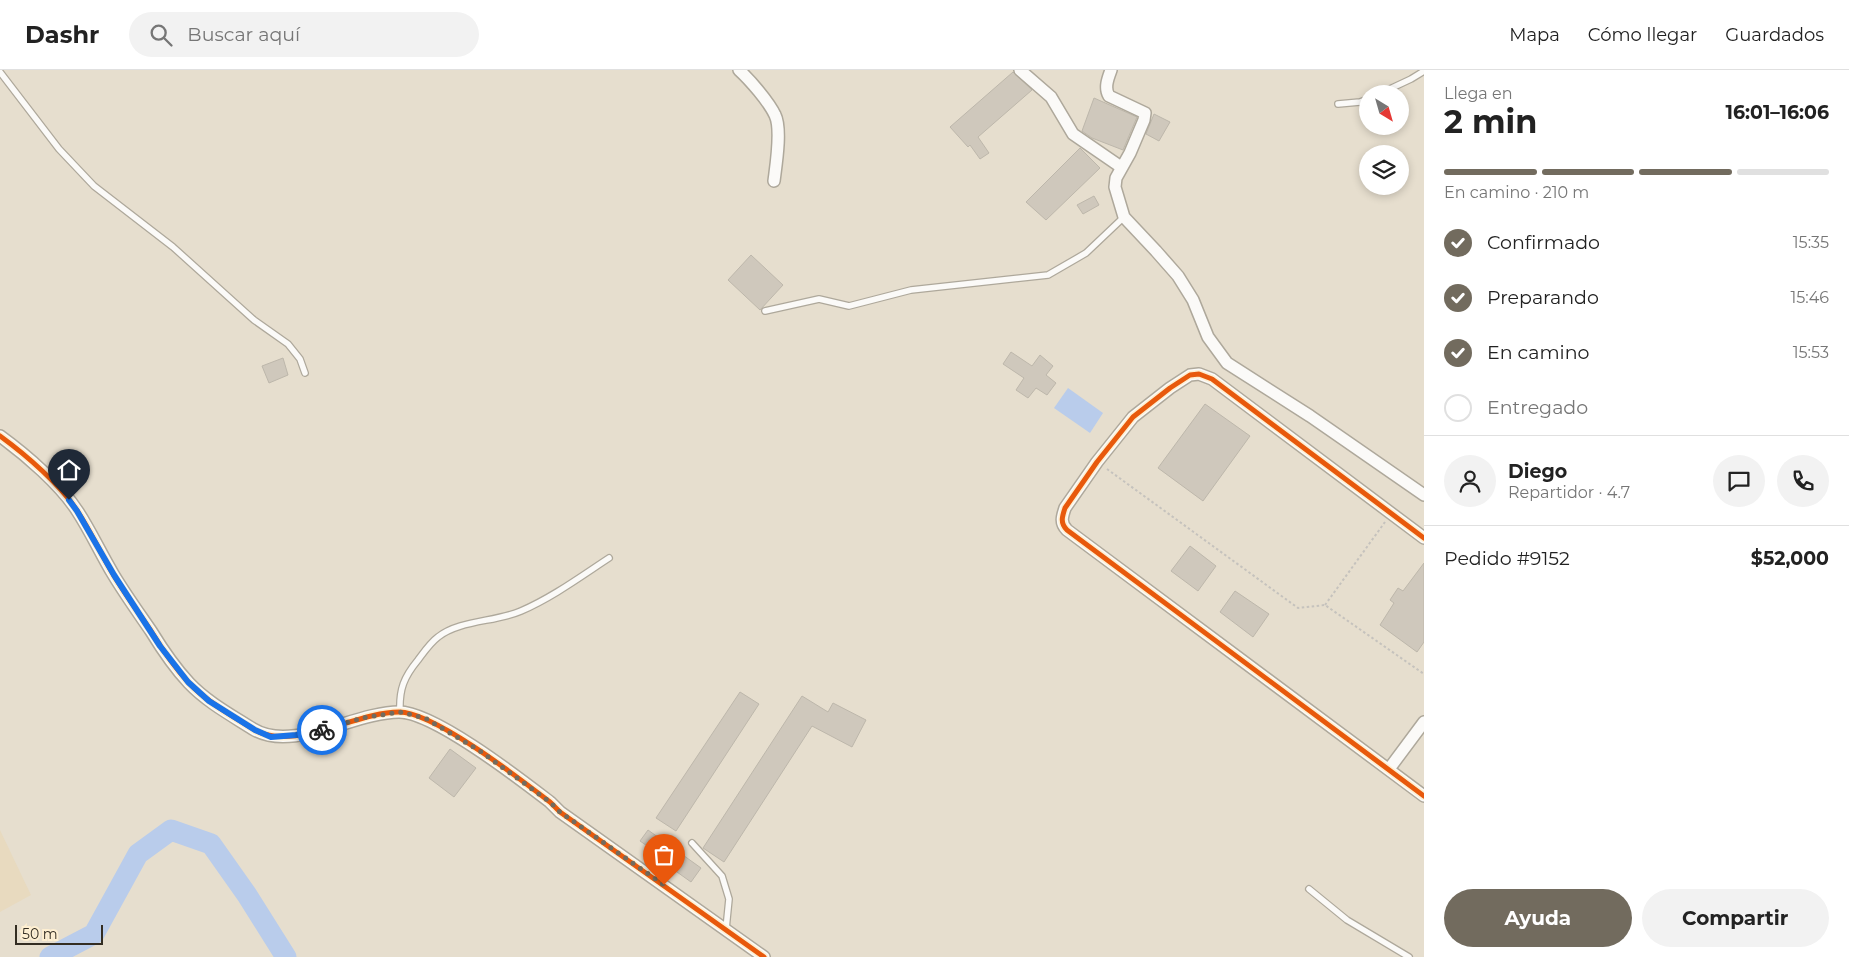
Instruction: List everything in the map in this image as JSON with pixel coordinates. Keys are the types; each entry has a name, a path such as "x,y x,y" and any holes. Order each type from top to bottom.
{"street":[{"path":"739,70 750,80 776,116 778,149 774,181"},
{"path":"1020,70 1051,97 1073,134 1121,167"},
{"path":"1111,70 1106,84 1106,92 1109,96 1145,113 1130,153 1116,178 1115,187 1124,217 1178,276 1193,300 1208,336 1227,363 1310,416 1424,495"},
{"path":"1424,538 1212,379 1199,374 1190,375 1170,388 1133,417 1097,462 1065,508 1062,516 1064,527 1424,796"},
{"path":"0,436 61,490 77,511 114,575 160,646 188,682 209,701 255,730 271,737 296,735 330,728 362,718 400,712 425,718 480,751 542,796 560,812 726,928 764,957"},
{"path":"1389,769 1424,722"}],"lane":[{"path":"1397,85 1424,71"},
{"path":"0,72 59,149 94,186 173,247 254,320 288,344 300,360 305,373"},
{"path":"1338,104 1359,102"},
{"path":"766,311 819,299 849,306 911,290 1048,275 1086,253 1124,217"},
{"path":"400,712 399,697 406,674 439,636 458,627 508,617 536,605 569,586 609,558"},
{"path":"692,844 722,876 729,899 726,928"},
{"path":"1309,890 1348,920 1409,957"}],"path":[{"path":"1097,462 1298,608 1325,606 1424,674"},
{"path":"1325,606 1391,514"}],"shaded area":[{"path":"0,830 31,895 0,912"}],"water":[{"path":"1068,388 1103,413 1090,433 1054,408"}],"building":[{"path":"1013,72 1032,90 978,137 989,153 980,159 970,145 968,147 950,127"},
{"path":"1094,98 1137,117 1123,150 1092,138 1082,131"},
{"path":"1154,114 1170,122 1159,141 1146,134"},
{"path":"1080,148 1100,168 1046,220 1026,202"},
{"path":"1094,196 1099,205 1083,214 1077,205"},
{"path":"751,255 783,285 760,310 728,280"},
{"path":"1011,352 1032,366 1040,355 1053,366 1046,375 1056,383 1047,395 1036,388 1028,398 1016,390 1024,378 1003,364"},
{"path":"283,358 288,375 269,383 262,366"},
{"path":"1205,404 1250,436 1203,501 1158,468"},
{"path":"1190,546 1216,566 1198,591 1171,571"},
{"path":"1424,563 1424,642 1417,652 1380,625 1394,603 1390,600 1398,588 1403,591"},
{"path":"1235,591 1269,614 1253,637 1220,612"},
{"path":"740,692 759,704 676,831 656,818"},
{"path":"802,696 828,712 833,703 866,720 852,747 812,726 724,862 703,848"},
{"path":"450,749 476,768 454,797 429,778"},
{"path":"648,830 701,868 691,882 663,862 665,858 640,841"}],"waterway":[{"path":"50,957 94,934 138,854 171,830 211,844 247,895 286,957"}],"cycle path":[{"path":"1424,538 1212,379 1199,374 1190,375 1170,388 1133,417 1097,462 1065,508 1062,520 1067,530 1424,796"},
{"path":"0,436 42,471 71,502 118,581 168,658 189,683 220,708 253,729 269,735 305,734 363,718 399,712 414,715 433,723 454,734 498,763 550,802 560,812 764,957"}],"way so far":[{"path":"322,730 362,718 400,712 425,718 480,751 550,802 560,812 664,885"}],"route":[{"path":"69,500 160,646 188,682 209,701 255,730 271,737 322,730"}]}
